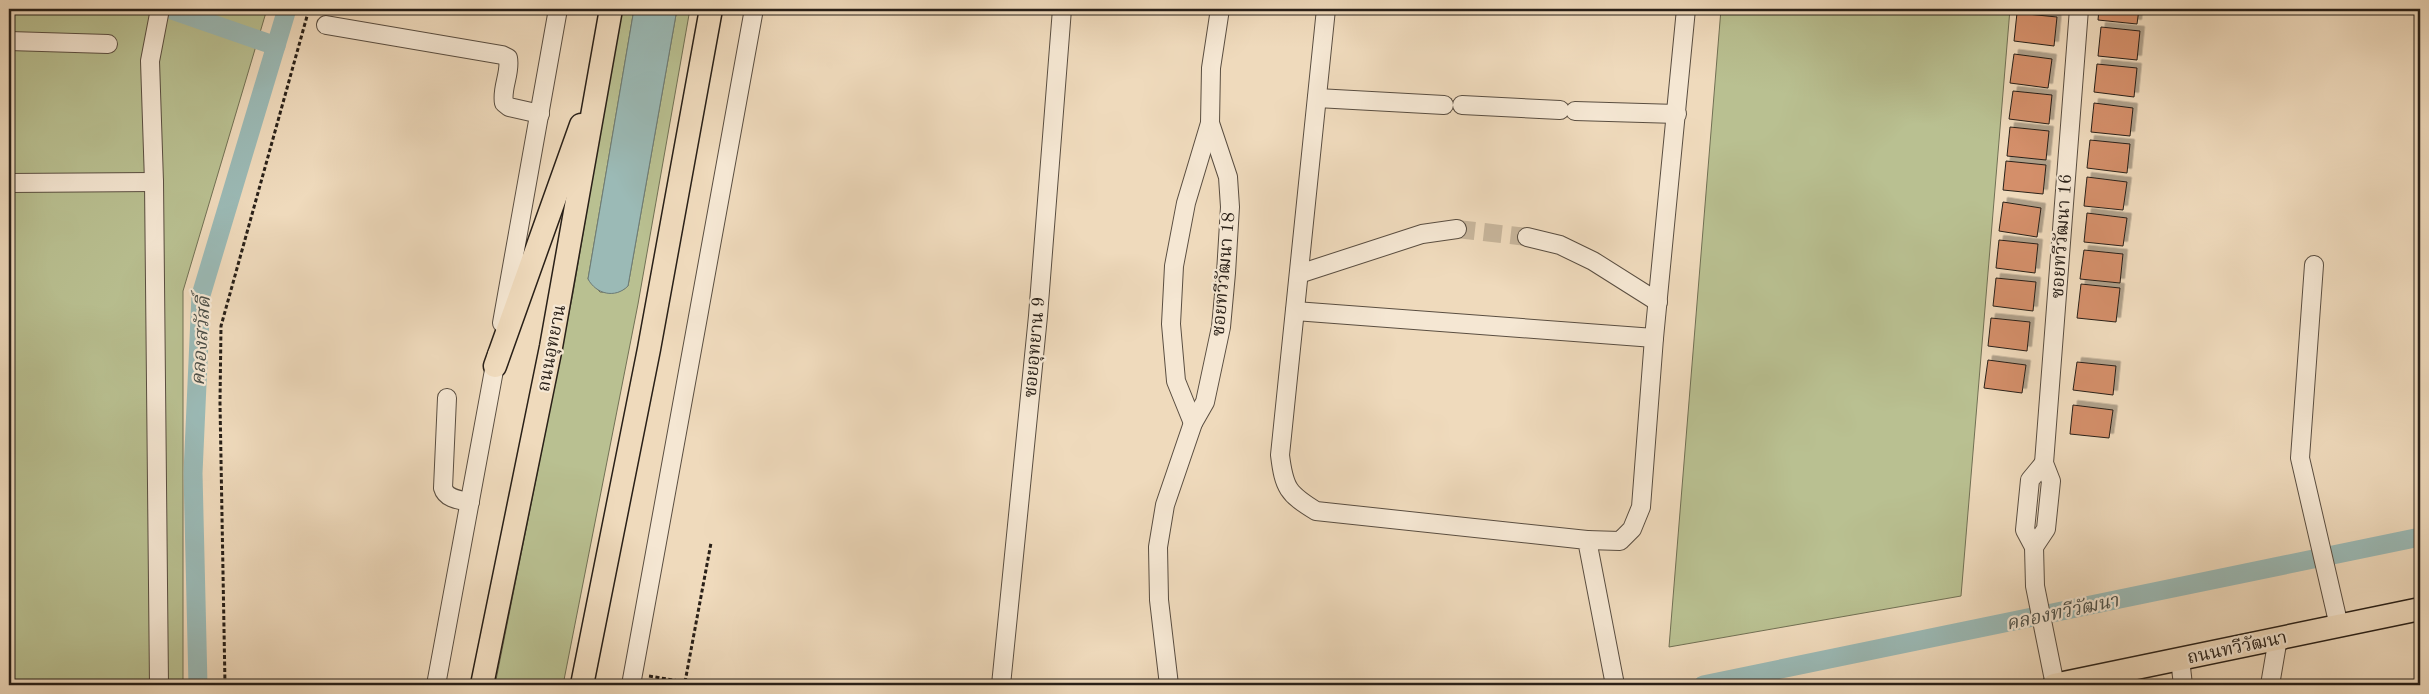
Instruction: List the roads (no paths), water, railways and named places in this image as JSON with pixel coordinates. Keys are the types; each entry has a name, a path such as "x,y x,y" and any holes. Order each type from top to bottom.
{"main road":[{"name":"ถนนอุทยาน","path":"482,685 551,348 611,9"},
{"path":"582,685 649,349 711,9"},
{"path":"494,366 603,62"},
{"name":"ถนนทวีวัฒนา","path":"2055,685 2420,609"}],"street":[{"path":"436,685 558,9"},
{"path":"632,679 754,9"},
{"name":"ซอยอุทยาน 9","path":"1001,685 1038,316 1062,9"},
{"name":"ซอยทวีวัฒนา 18","path":"1192,423 1176,381 1172,324 1174,266 1186,202 1210,123 1211,68 1220,9"},
{"path":"1326,9 1280,456 1283,479 1295,498 1316,511 1587,540 1620,541 1632,529 1641,507 1654,338 1686,9"},
{"name":"ซอยทวีวัฒนา 16","path":"2055,685 2035,586 2034,547 2025,530 2030,480 2044,463 2079,9"},
{"path":"158,16 150,61 154,182 159,685"},
{"path":"326,25 502,55 508,58 509,63 502,96 504,103 509,107 540,114"},
{"path":"9,41 108,44"},
{"path":"1317,98 1444,105"},
{"path":"1462,105 1677,114"},
{"name":"ซอยทวีวัฒนา 18","path":"1169,685 1159,600 1158,547 1165,505 1192,423 1205,402 1211,380 1221,327 1226,273 1230,206 1228,177 1210,123"},
{"path":"9,183 154,182"},
{"path":"1299,274 1422,234 1457,229"},
{"path":"1527,237 1560,245 1594,261 1658,302"},
{"path":"2314,265 2300,458 2339,626"},
{"path":"1295,311 1654,338"},
{"path":"447,398 444,493 449,497 470,502"},
{"path":"1587,540 1615,685"},
{"path":"2270,685 2278,638"},
{"path":"2180,659 2183,685"}],"water":[{"path":"634,9 677,9 628,286 617,292 606,293 596,288 588,279"}],"waterway":[{"path":"169,9 276,46"},
{"name":"คลองสวัสดิ์","path":"198,685 193,473 201,295 287,9"},
{"name":"คลองทวีวัฒนา","path":"1703,685 2420,537"}],"tunnel":[{"path":"1457,229 1527,237"}]}
